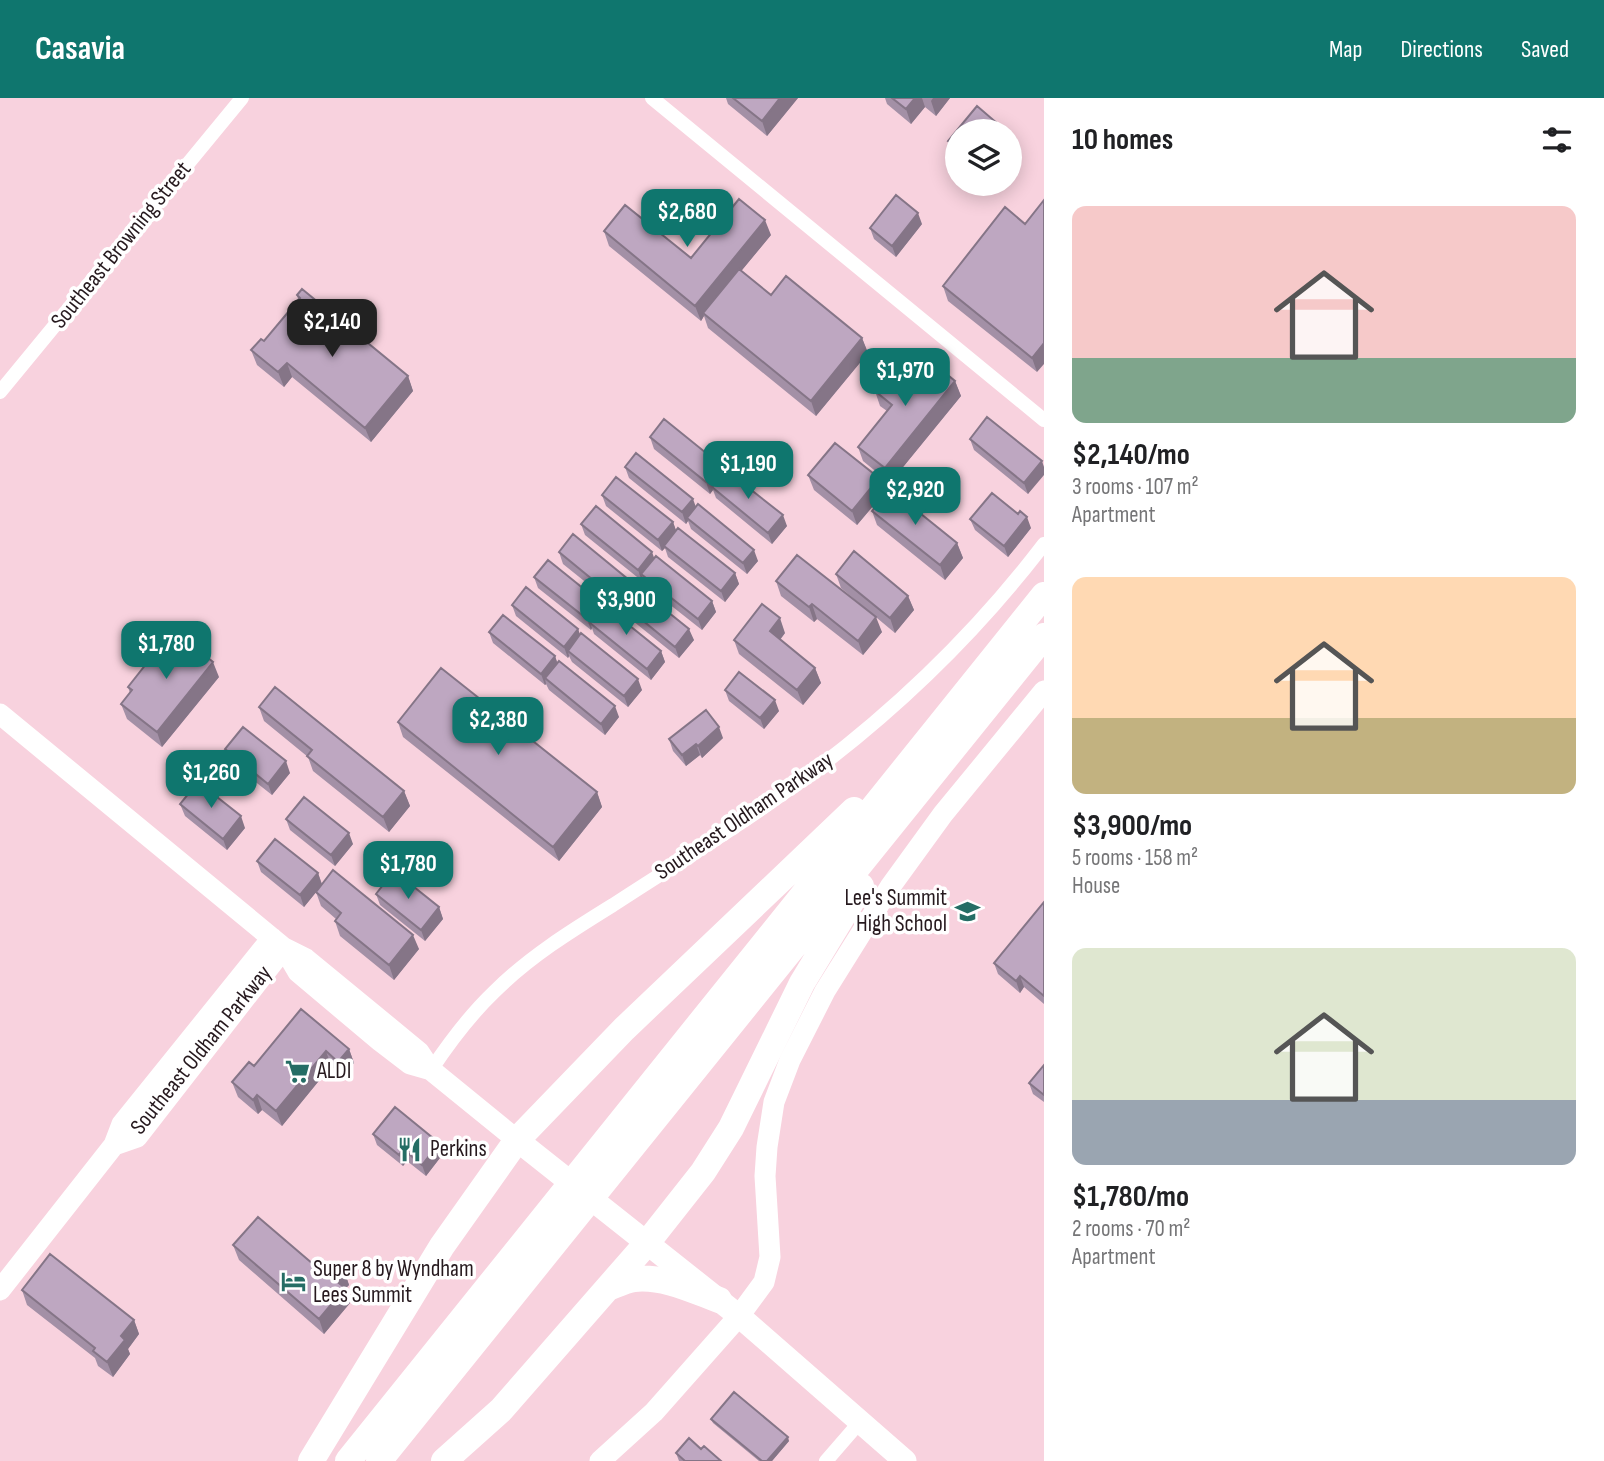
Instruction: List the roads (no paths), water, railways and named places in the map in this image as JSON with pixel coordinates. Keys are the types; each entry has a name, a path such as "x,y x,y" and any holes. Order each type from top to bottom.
{"highway":[{"path":"348,1461 1044,595"},
{"path":"379,1461 1044,636"},
{"path":"311,1461 442,1247 517,1140 624,1029 860,804 966,677 980,674"},
{"path":"444,1461 501,1410 647,1243 702,1172 731,1128 802,983 855,895 903,826 988,721 988,705"},
{"path":"607,1289 632,1279 671,1282 729,1308"}],"main road":[{"path":"517,1140 729,1308 905,1461"}],"street":[{"name":"Southeast Browning Street","path":"0,392 242,98"},
{"path":"652,98 1044,421"},
{"name":"Southeast Oldham Parkway","path":"431,1070 478,1009 520,968 572,931 765,807 835,755 884,714 951,650 1044,544"},
{"path":"600,1461 654,1412 729,1308 757,1293 768,1271 770,1257 765,1176 767,1147 774,1102 790,1060 837,971 890,887 943,814 1044,691"},
{"path":"0,714 278,943 306,958 331,978 419,1052 431,1070 517,1140"},
{"name":"Southeast Oldham Parkway","path":"0,1290 114,1145 137,1137 278,943"},
{"path":"826,1461 859,1423"}],"place":[{"name":"Lee's Summit High School","path":"967,911"},
{"name":"ALDI","path":"297,1071"},
{"name":"Perkins","path":"410,1149"},
{"name":"Super 8 by Wyndham Lees Summit","path":"293,1282"}]}
